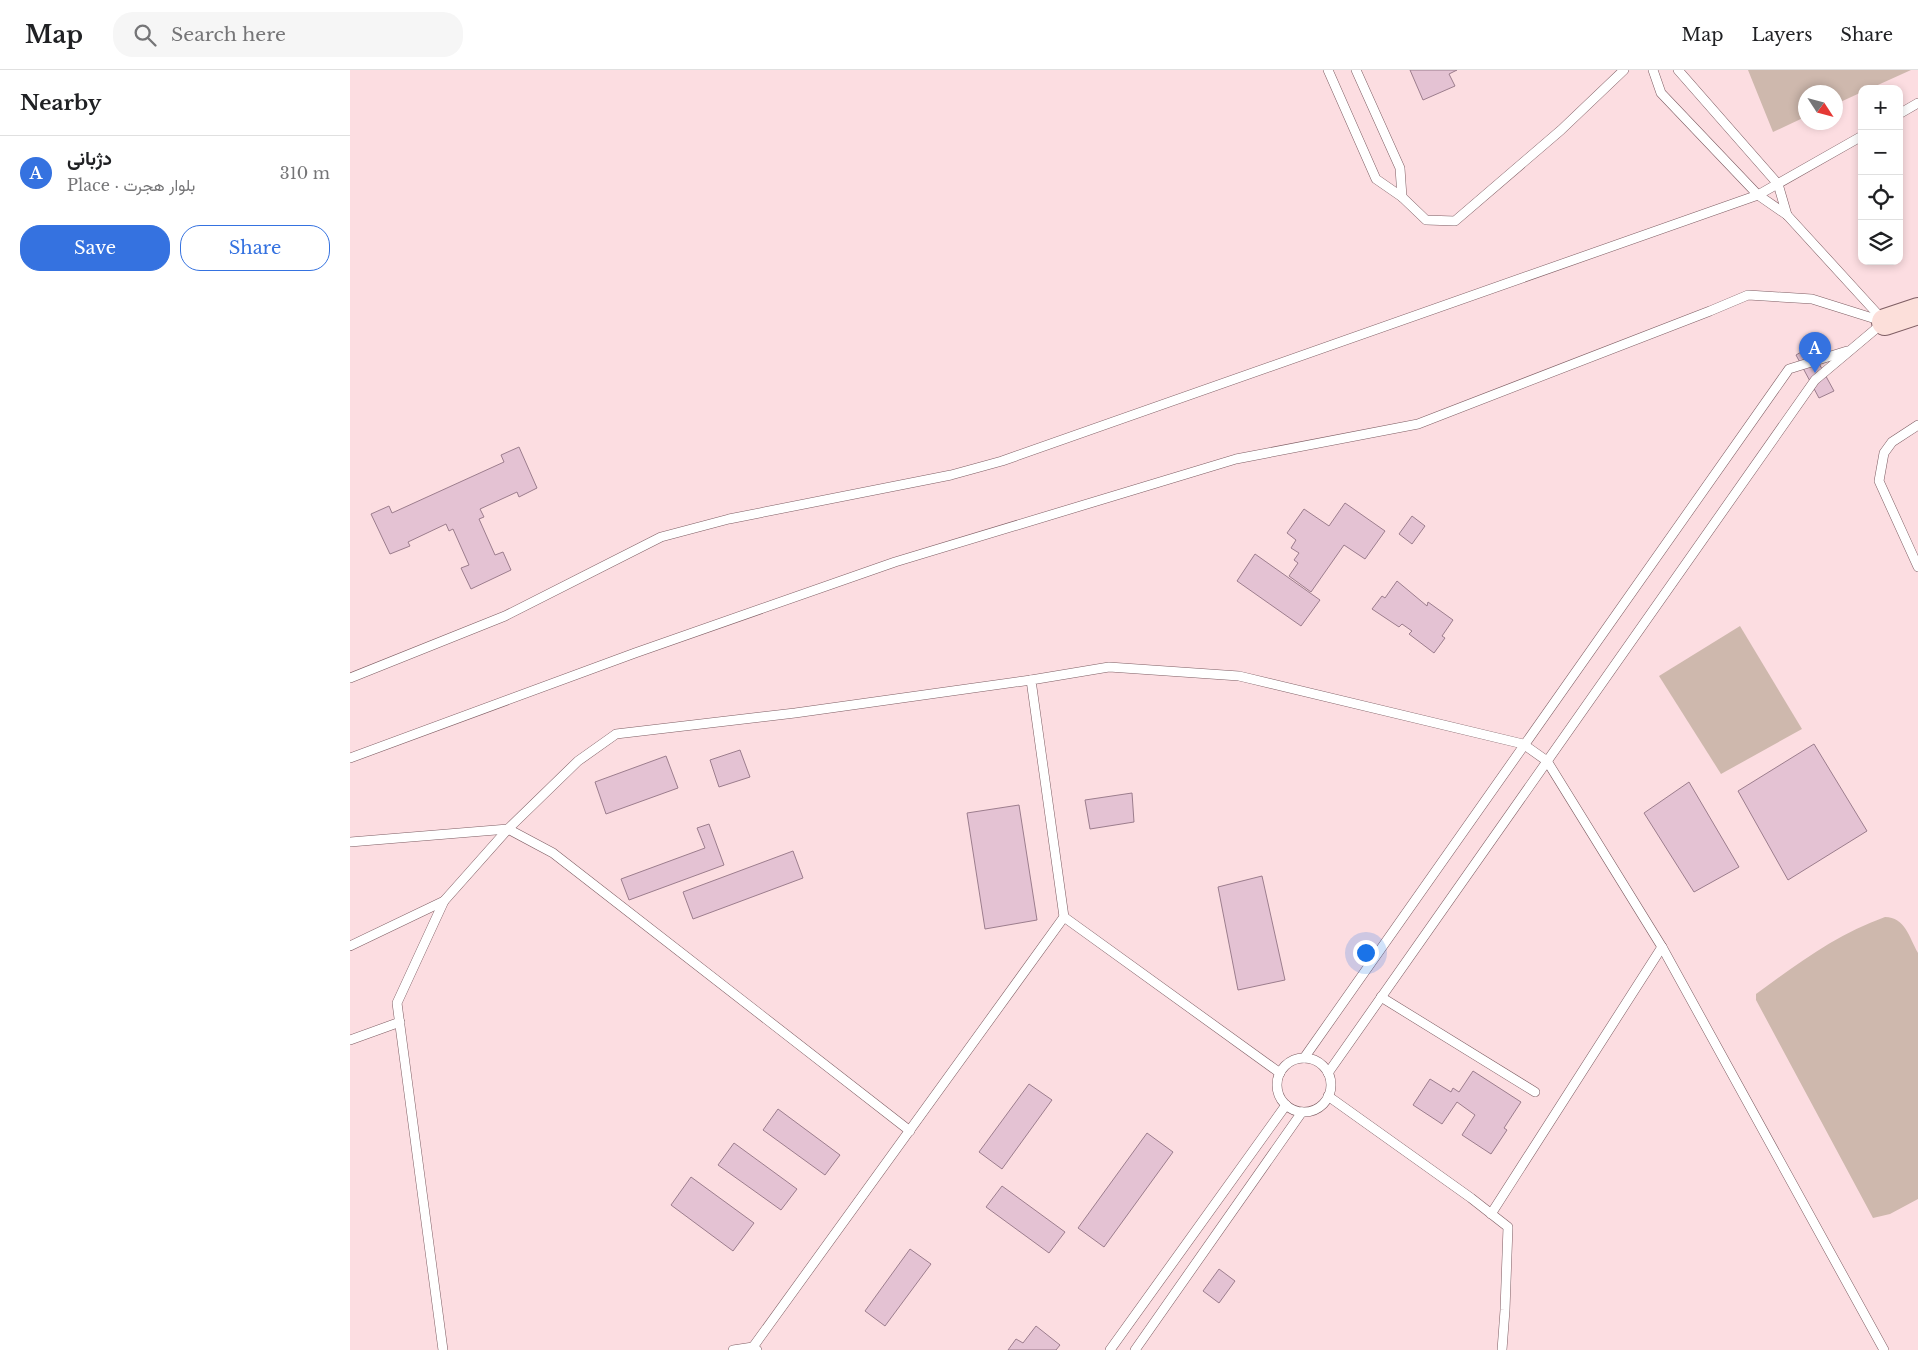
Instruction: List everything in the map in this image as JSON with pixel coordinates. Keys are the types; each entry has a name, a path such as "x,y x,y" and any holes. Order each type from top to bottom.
{"main road":[{"path":"1885,322 1918,312"},
{"path":"1885,322 1918,324"}],"lane":[{"path":"1328,70 1376,179 1402,198 1426,220 1455,221 1561,130 1624,70"},
{"path":"1356,70 1400,168 1402,198"},
{"path":"1653,70 1661,93 1758,195 1787,215 1885,322"},
{"path":"1678,70 1778,184 1787,215"},
{"path":"1903,112 1918,103"},
{"path":"350,678 505,616 662,537 729,519 951,475 1002,461 1758,195 1858,138"},
{"path":"350,758 635,653 904,559 1236,459 1418,424 1748,295 1812,299 1885,322"},
{"path":"1328,1073 1815,380 1885,322"},
{"path":"1304,1058 1789,370 1852,349"},
{"path":"1918,425 1892,442 1884,453 1879,481 1918,567"},
{"path":"443,1350 397,1003 444,901 508,829 578,761 616,734 805,711 1031,680 1109,667 1239,676 1524,744 1547,760 1662,947 1884,1350"},
{"path":"733,1350 755,1349 1064,917 1031,680"},
{"path":"350,842 508,829 552,853 910,1131"},
{"path":"350,946 444,901"},
{"path":"1064,917 1280,1072"},
{"path":"1492,1214 1662,947"},
{"path":"1381,998 1535,1092"},
{"path":"350,1040 400,1022"},
{"path":"1304,1058 1318,1062 1328,1073 1330,1081 1328,1096 1318,1108 1302,1112 1286,1105 1277,1090 1280,1072 1290,1062 1304,1058"},
{"path":"1328,1096 1508,1227 1506,1310 1502,1350"},
{"path":"1110,1350 1286,1105"},
{"path":"1135,1350 1302,1112"}],"shaded area":[{"path":"1748,70 1911,70 1878,85 1858,85 1858,94 1843,101 1843,85 1798,85 1798,120 1773,132"},
{"path":"1740,626 1802,729 1721,774 1659,676"},
{"path":"1885,917 1897,920 1902,924 1918,953 1918,1199 1890,1214 1873,1218 1756,1000 1756,994 1834,941"}],"building":[{"path":"1410,70 1457,70 1449,74 1455,86 1423,100"},
{"path":"1810,347 1834,391 1819,398 1796,355"},
{"path":"519,447 537,488 519,497 517,492 480,509 484,517 479,519 495,555 503,552 511,570 471,589 461,568 469,565 453,529 449,531 446,524 408,542 410,546 390,554 371,514 389,506 392,513 504,462 501,455"},
{"path":"1345,503 1385,531 1365,559 1344,545 1311,592 1289,576 1298,563 1294,560 1299,553 1291,548 1296,540 1287,533 1304,509 1329,526"},
{"path":"1412,516 1425,526 1412,544 1399,534"},
{"path":"1255,554 1320,600 1301,626 1237,581"},
{"path":"1397,581 1427,606 1428,602 1453,620 1442,636 1445,638 1434,653 1409,634 1412,631 1402,624 1399,627 1372,609 1382,596 1385,598"},
{"path":"1814,744 1867,831 1788,880 1738,791"},
{"path":"740,750 750,777 719,787 710,760"},
{"path":"666,756 678,788 606,814 595,782"},
{"path":"1689,782 1739,867 1694,892 1644,813"},
{"path":"1132,793 1134,822 1090,829 1085,800"},
{"path":"1019,805 1037,920 985,929 967,813"},
{"path":"709,824 724,865 629,900 621,879 705,848 697,828"},
{"path":"793,851 803,878 693,919 683,892"},
{"path":"1262,876 1285,980 1238,990 1218,887"},
{"path":"1473,1071 1521,1102 1504,1128 1507,1130 1491,1154 1462,1135 1475,1115 1457,1102 1442,1124 1413,1105 1430,1079 1451,1092 1453,1088 1459,1092"},
{"path":"1029,1084 1052,1100 1002,1169 979,1152"},
{"path":"778,1109 840,1155 825,1175 763,1130"},
{"path":"1147,1133 1173,1152 1104,1247 1078,1228"},
{"path":"734,1143 797,1189 781,1210 718,1165"},
{"path":"691,1177 754,1223 733,1251 671,1205"},
{"path":"1002,1186 1065,1232 1049,1253 986,1207"},
{"path":"910,1249 931,1264 885,1326 865,1311"},
{"path":"1219,1269 1235,1281 1219,1303 1203,1291"},
{"path":"1036,1326 1060,1345 1056,1350 1008,1350 1016,1339 1023,1343"}],"place":[{"name":"دژبانی","path":"1815,373"}]}
